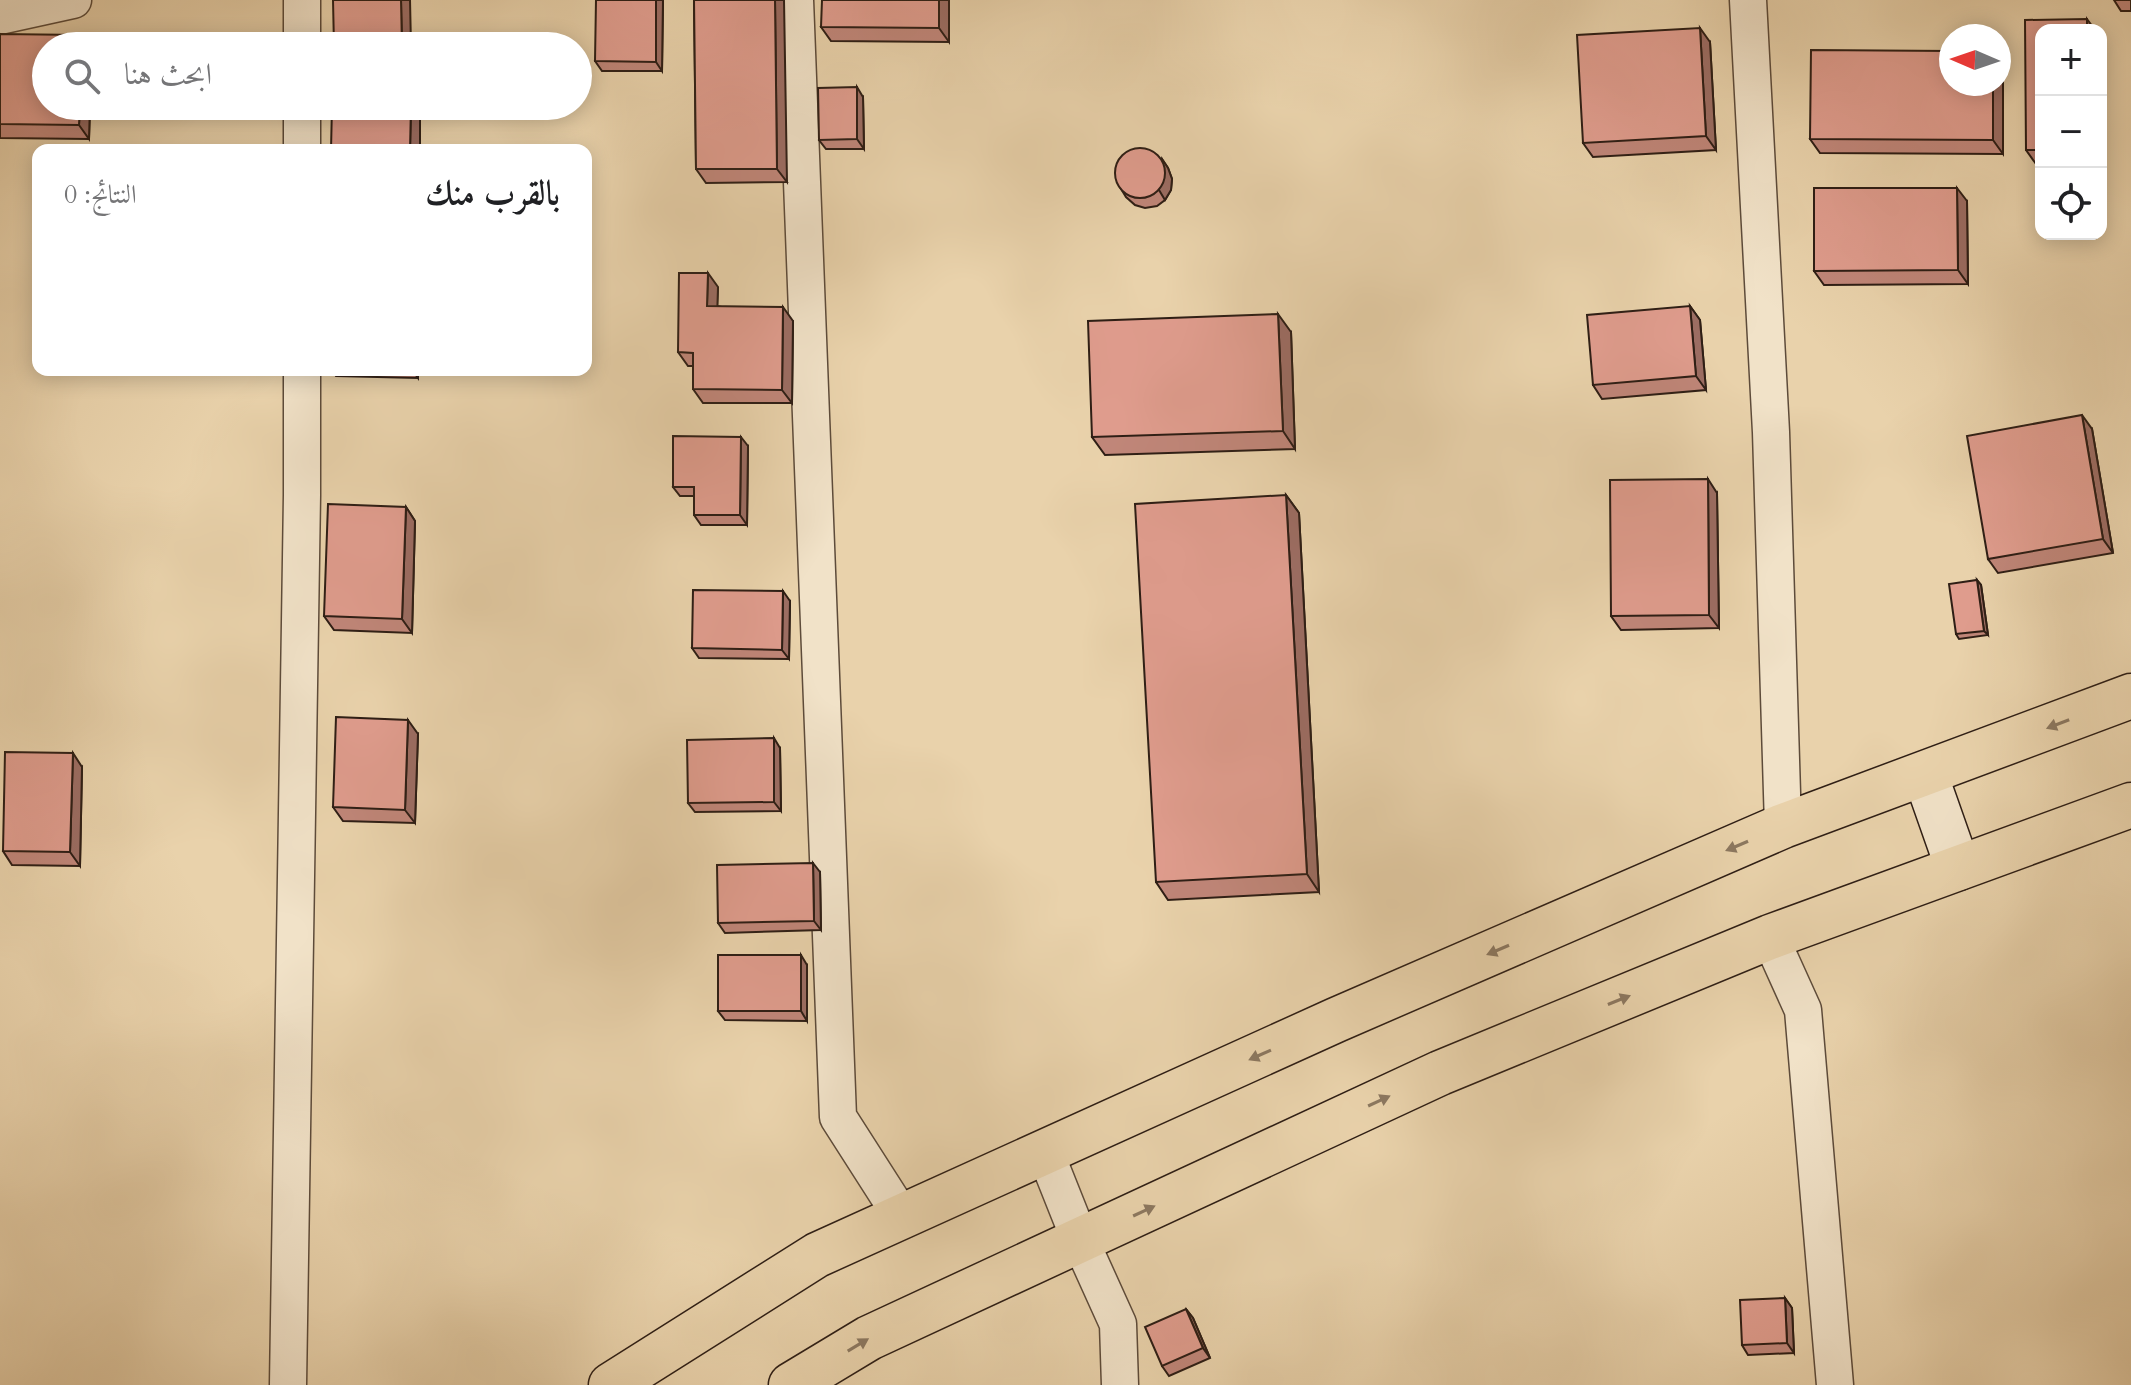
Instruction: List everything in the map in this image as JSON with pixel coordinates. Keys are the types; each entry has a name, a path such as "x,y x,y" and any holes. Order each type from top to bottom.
{"highway":[{"path":"611,1385 817,1255 1351,1014 1783,826 2131,696"},
{"path":"791,1385 869,1338 1440,1073 1770,937 2131,805"}],"main road":[{"path":"1925,774 1958,868"}],"street":[{"path":"0,16 73,0"},
{"path":"302,0 302,32"},
{"path":"795,0 838,1117 902,1217"},
{"path":"1748,0 1771,432 1783,826"},
{"path":"302,120 302,144"},
{"path":"288,1385 302,376"},
{"path":"1770,937 1803,1010 1835,1385"},
{"path":"1045,1152 1118,1324 1120,1385"}],"building":[{"path":"333,0 401,0 402,32 334,32"},
{"path":"596,0 656,0 656,62 595,61"},
{"path":"694,0 775,0 777,169 696,169"},
{"path":"822,0 939,0 939,28 821,27"},
{"path":"2087,19 2087,24 2035,24 2035,150 2026,150 2025,20"},
{"path":"1700,28 1706,136 1583,143 1577,35"},
{"path":"0,34 32,34 32,120 79,120 79,125 0,124"},
{"path":"1811,50 1939,51 1939,96 1993,96 1993,140 1810,139"},
{"path":"857,87 857,139 819,140 818,88"},
{"path":"332,120 411,120 410,144 331,144"},
{"path":"1140,148 1158,155 1165,173 1158,191 1140,198 1122,191 1115,173 1122,155"},
{"path":"1814,188 1957,188 1958,270 1814,271"},
{"path":"679,273 708,273 707,306 783,307 782,390 693,389 693,353 678,352"},
{"path":"1690,306 1696,376 1593,385 1587,315"},
{"path":"1278,314 1283,431 1092,437 1088,321"},
{"path":"2082,415 2103,539 1988,559 1967,436"},
{"path":"673,436 741,437 740,515 694,515 694,487 673,487"},
{"path":"1708,479 1709,615 1611,616 1610,480"},
{"path":"1286,495 1307,874 1156,882 1135,504"},
{"path":"328,504 406,507 402,619 324,616"},
{"path":"1977,580 1984,631 1956,634 1949,584"},
{"path":"693,590 783,591 782,650 692,648"},
{"path":"336,717 408,720 405,810 333,807"},
{"path":"774,738 774,802 688,803 687,740"},
{"path":"5,752 73,753 70,852 3,851"},
{"path":"813,863 814,921 718,923 717,865"},
{"path":"718,955 801,955 801,1011 718,1011"},
{"path":"1785,1298 1787,1343 1742,1345 1740,1300"},
{"path":"1186,1309 1203,1348 1162,1366 1145,1327"}]}
